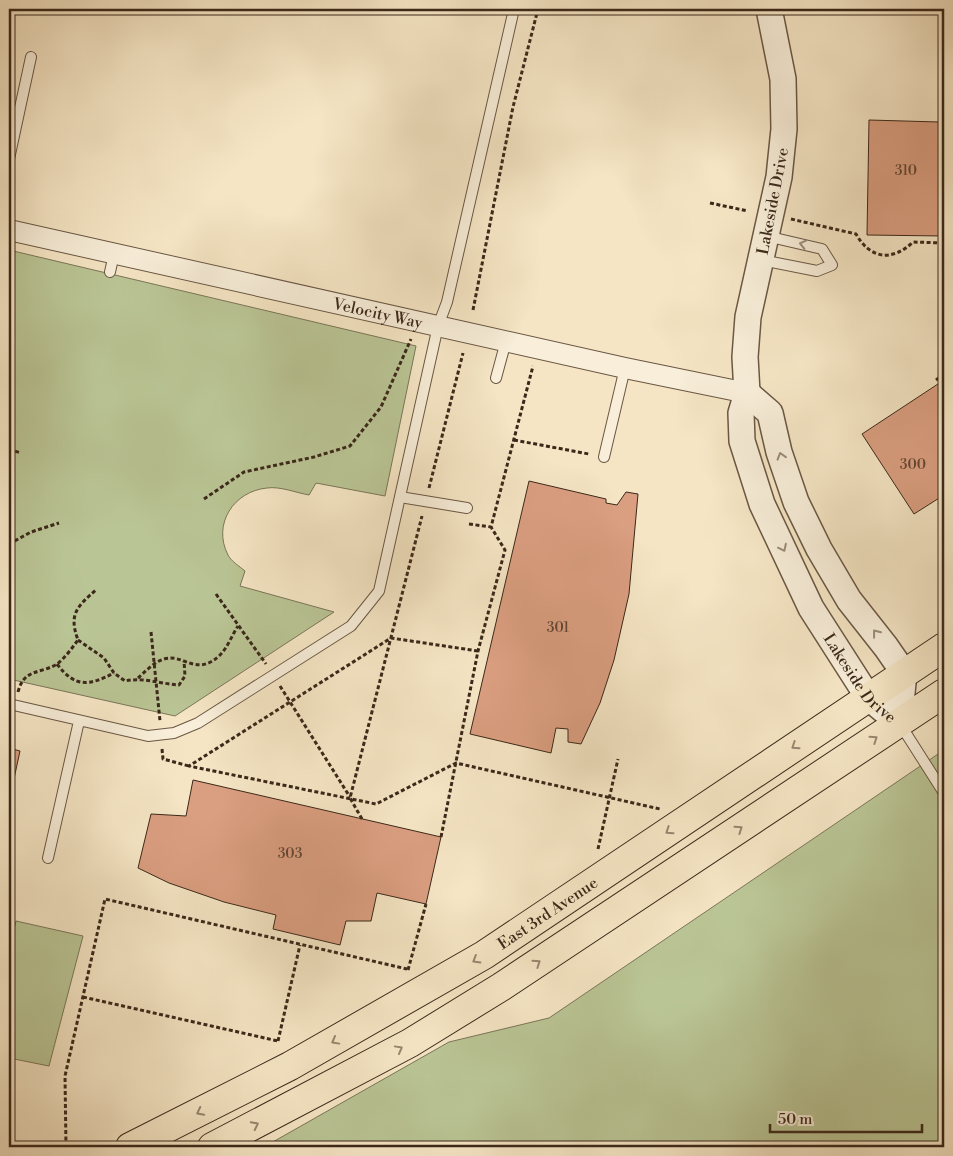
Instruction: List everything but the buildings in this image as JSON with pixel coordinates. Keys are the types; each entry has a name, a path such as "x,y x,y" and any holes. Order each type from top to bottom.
{"main road":[{"name":"East 3rd Avenue","path":"130,1147 290,1066 484,955 944,646"},
{"path":"212,1147 401,1047 501,987 944,693"}],"street":[{"name":"Lakeside Drive","path":"769,9 783,79 784,129 779,177 748,318 745,357 748,393 741,413 742,441 762,504 812,608 868,697 899,723"},
{"name":"Velocity Way","path":"9,230 112,263 438,326 537,349 748,393"},
{"name":"Lakeside Drive","path":"748,393 770,413 779,452 796,502 819,549 849,600 904,673 899,723"}],"lane":[{"path":"12,705 148,736 174,733 198,723 351,626 379,591 438,326 447,302 514,9"},
{"path":"9,159 31,57"},
{"path":"761,260 817,271 832,265 822,249 766,236"},
{"path":"496,378 506,341"},
{"path":"604,457 625,368"},
{"path":"400,497 467,508"},
{"path":"48,858 79,720"},
{"path":"899,723 944,793"}],"path":[{"path":"473,310 513,107 538,9"},
{"path":"839,229 856,234 868,251 880,255 892,255 904,250 913,242 944,243"},
{"path":"204,498 244,472 314,457 350,446 381,407 411,339"},
{"path":"442,837 478,652 505,550 491,527 537,349"},
{"path":"350,798 463,353"},
{"path":"936,380 944,374"},
{"path":"514,440 604,457"},
{"path":"9,449 21,453"},
{"path":"421,518 430,519"},
{"path":"9,544 31,532 59,523"},
{"path":"465,524 491,527"},
{"path":"97,589 78,606 72,625 78,640 104,658 114,673 125,681 138,678 154,664 165,658 184,661 193,666 207,664 220,655 238,626"},
{"path":"216,594 262,658"},
{"path":"151,632 163,759 376,804 456,763 691,816"},
{"path":"189,766 391,638 478,652"},
{"path":"12,705 20,684 34,671 57,664 78,640"},
{"path":"138,678 157,684 179,685 185,676 184,661"},
{"path":"57,664 66,676 84,684 98,682 114,673"},
{"path":"289,703 362,819"},
{"path":"590,884 618,760"},
{"path":"66,1147 65,1076 105,899 407,970 421,992"},
{"path":"407,970 426,904"},
{"path":"290,1066 278,1041 300,945"},
{"path":"83,997 278,1041"}],"green space":[{"path":"9,250 416,346 385,496 316,483 309,495 283,489 267,488 255,490 236,502 229,511 225,521 223,532 228,555 245,571 240,586 334,612 175,716 9,679"},
{"path":"944,750 944,1147 264,1147 449,1042 549,1018"},
{"path":"16,921 83,936 49,1066 9,1058 9,950"}]}
